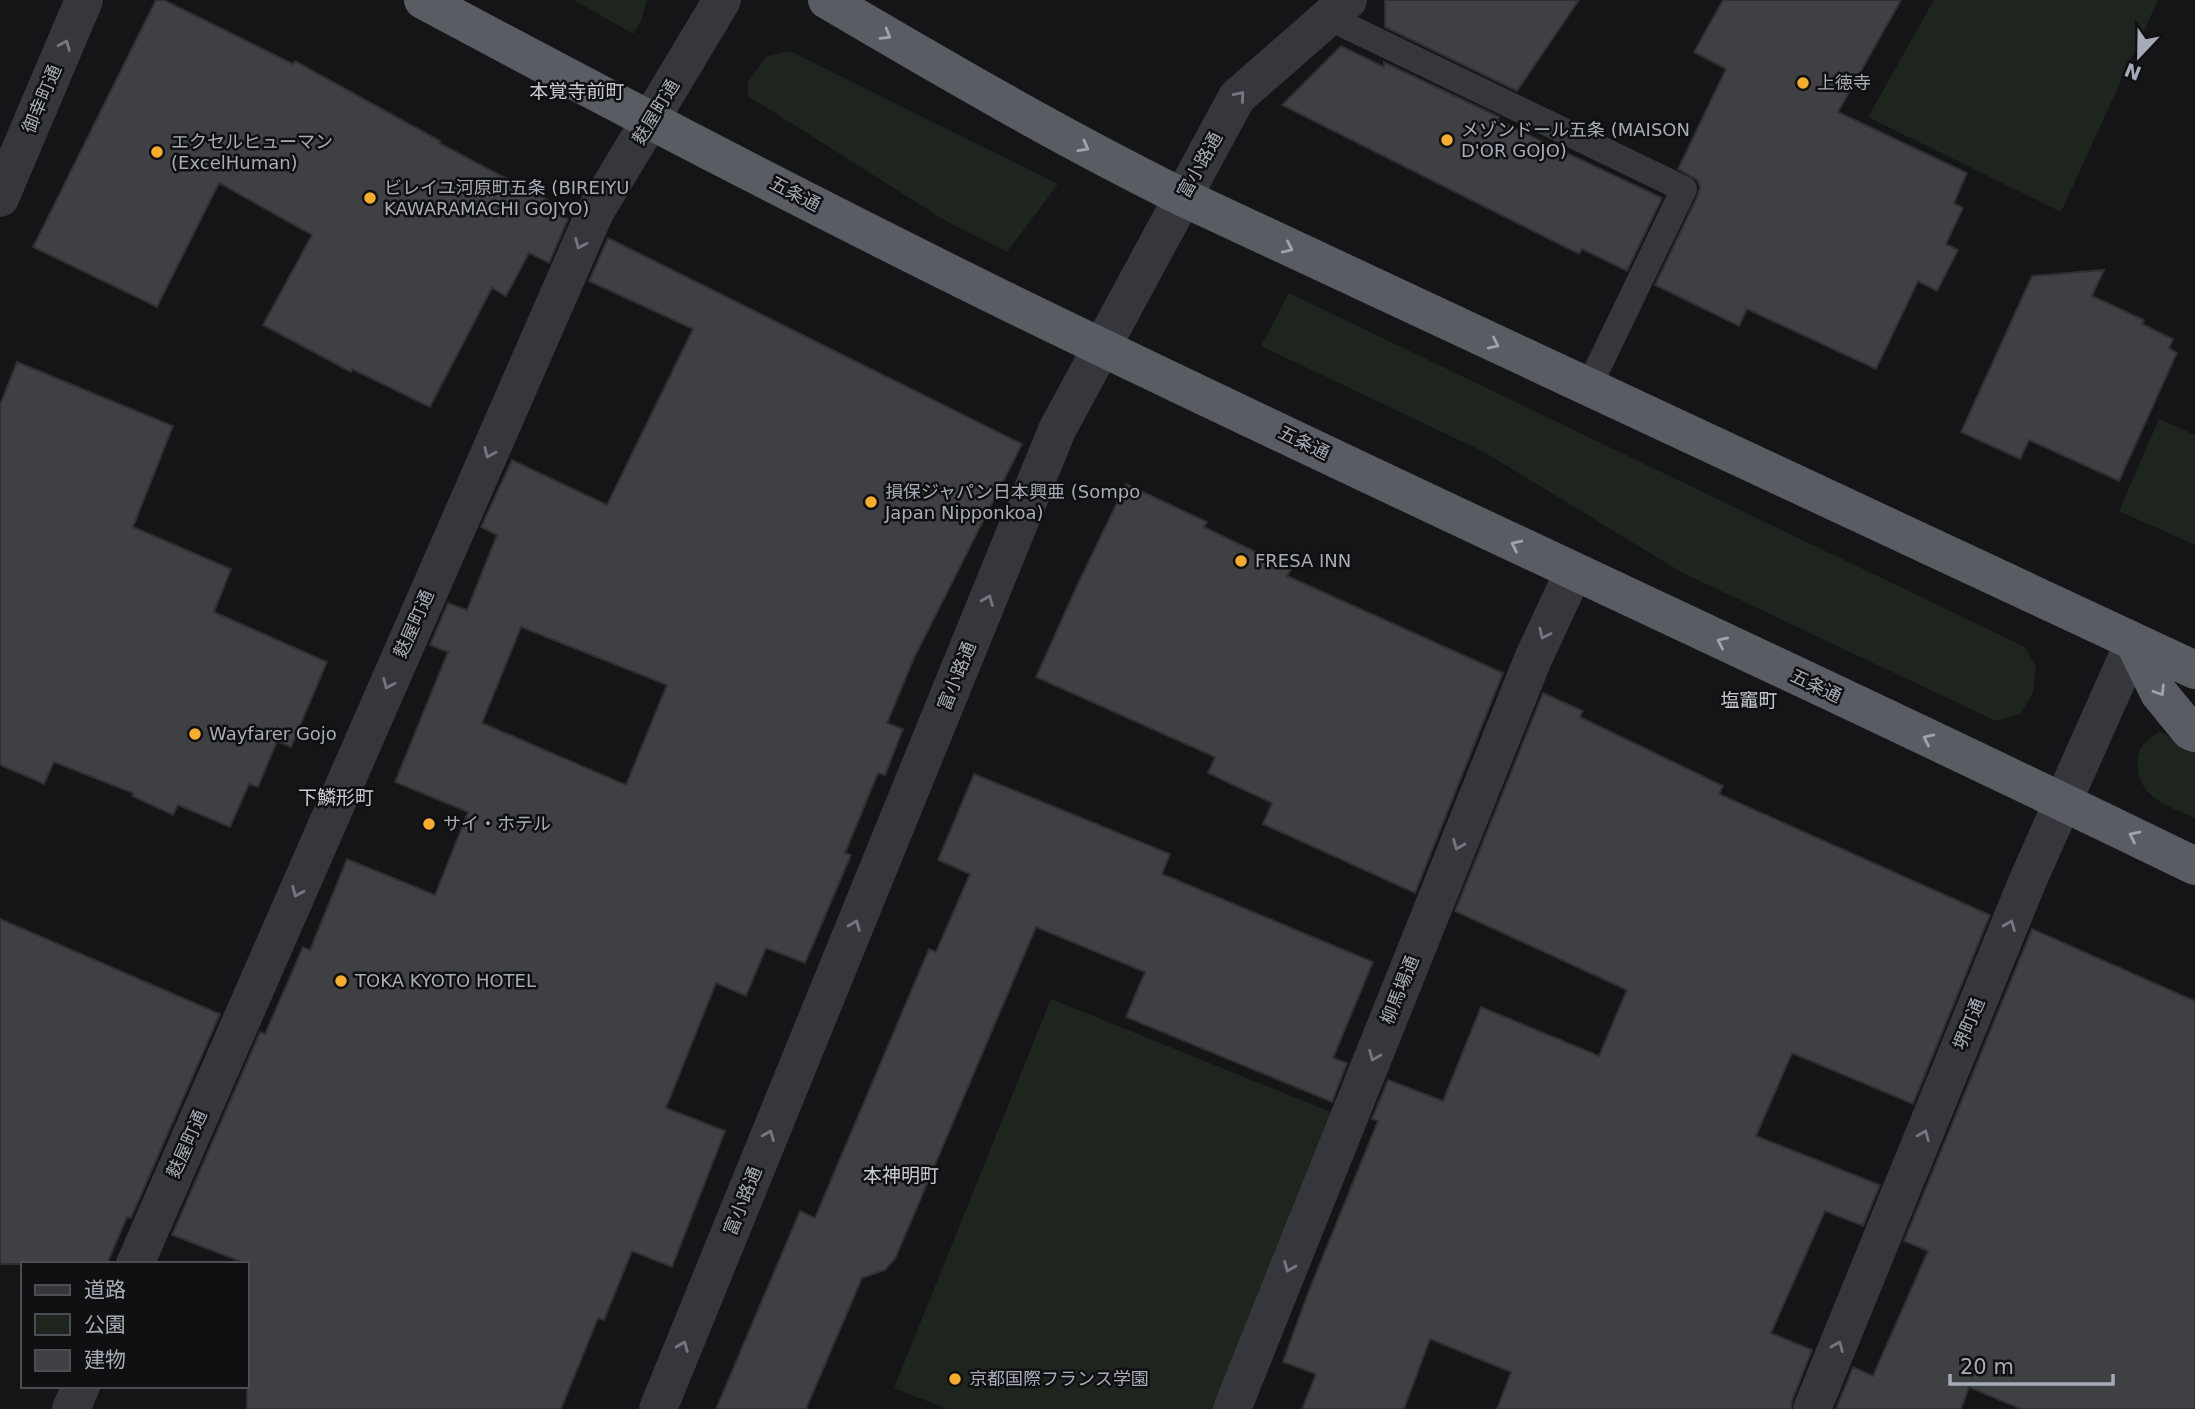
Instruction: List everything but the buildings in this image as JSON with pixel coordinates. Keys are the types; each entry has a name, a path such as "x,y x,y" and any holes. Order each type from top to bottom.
{"highway":[{"name":"五条通","path":"423,0 650,121 1101,346 2195,866"},
{"path":"827,0 1067,138 1182,197 2195,670"},
{"path":"2134,642 2159,693 2190,731 2195,733"}],"street":[{"name":"御幸町通","path":"0,198 84,0"},
{"name":"麩屋町通","path":"136,1262 594,212 722,0"},
{"name":"富小路通","path":"658,1409 1057,430 1237,97 1338,9"},
{"name":"柳馬場通","path":"1232,1409 1533,659 1573,572"},
{"name":"堺町通","path":"1812,1409 2028,880 2134,642"},
{"path":"71,1409 80,1388"}],"lane":[{"path":"1338,9 1684,189 1588,388"}],"green space":[{"path":"574,0 647,0 641,21 633,34"},
{"path":"1934,0 2158,0 2061,212 1868,117"},
{"path":"790,51 1058,184 1007,252 946,221 748,96 748,82 767,56"},
{"path":"1289,293 2025,647 2036,667 2033,693 2020,714 1996,721 1681,572 1484,452 1261,346"},
{"path":"2159,419 2195,435 2195,545 2119,511"},
{"path":"2160,731 2195,753 2195,818 2156,799 2147,791 2141,780 2138,768 2140,750"},
{"path":"1051,999 1336,1114 1217,1409 947,1409 894,1388"}],"place":[{"name":"上徳寺","path":"1803,83"},
{"name":"メゾンドール五条 (MAISON D'OR GOJO)","path":"1447,140"},
{"name":"エクセルヒューマン (ExcelHuman)","path":"157,152"},
{"name":"ビレイユ河原町五条 (BIREIYU KAWARAMACHI GOJYO)","path":"370,198"},
{"name":"損保ジャパン日本興亜 (Sompo Japan Nipponkoa)","path":"871,502"},
{"name":"FRESA INN","path":"1241,561"},
{"name":"Wayfarer Gojo","path":"195,734"},
{"name":"サイ・ホテル","path":"429,824"},
{"name":"TOKA KYOTO HOTEL","path":"341,981"},
{"name":"京都国際フランス学園","path":"955,1379"}],"district":[{"name":"本覚寺前町","path":"577,91"},
{"name":"塩竈町","path":"1749,700"},
{"name":"下鱗形町","path":"336,797"},
{"name":"本神明町","path":"901,1175"}]}
